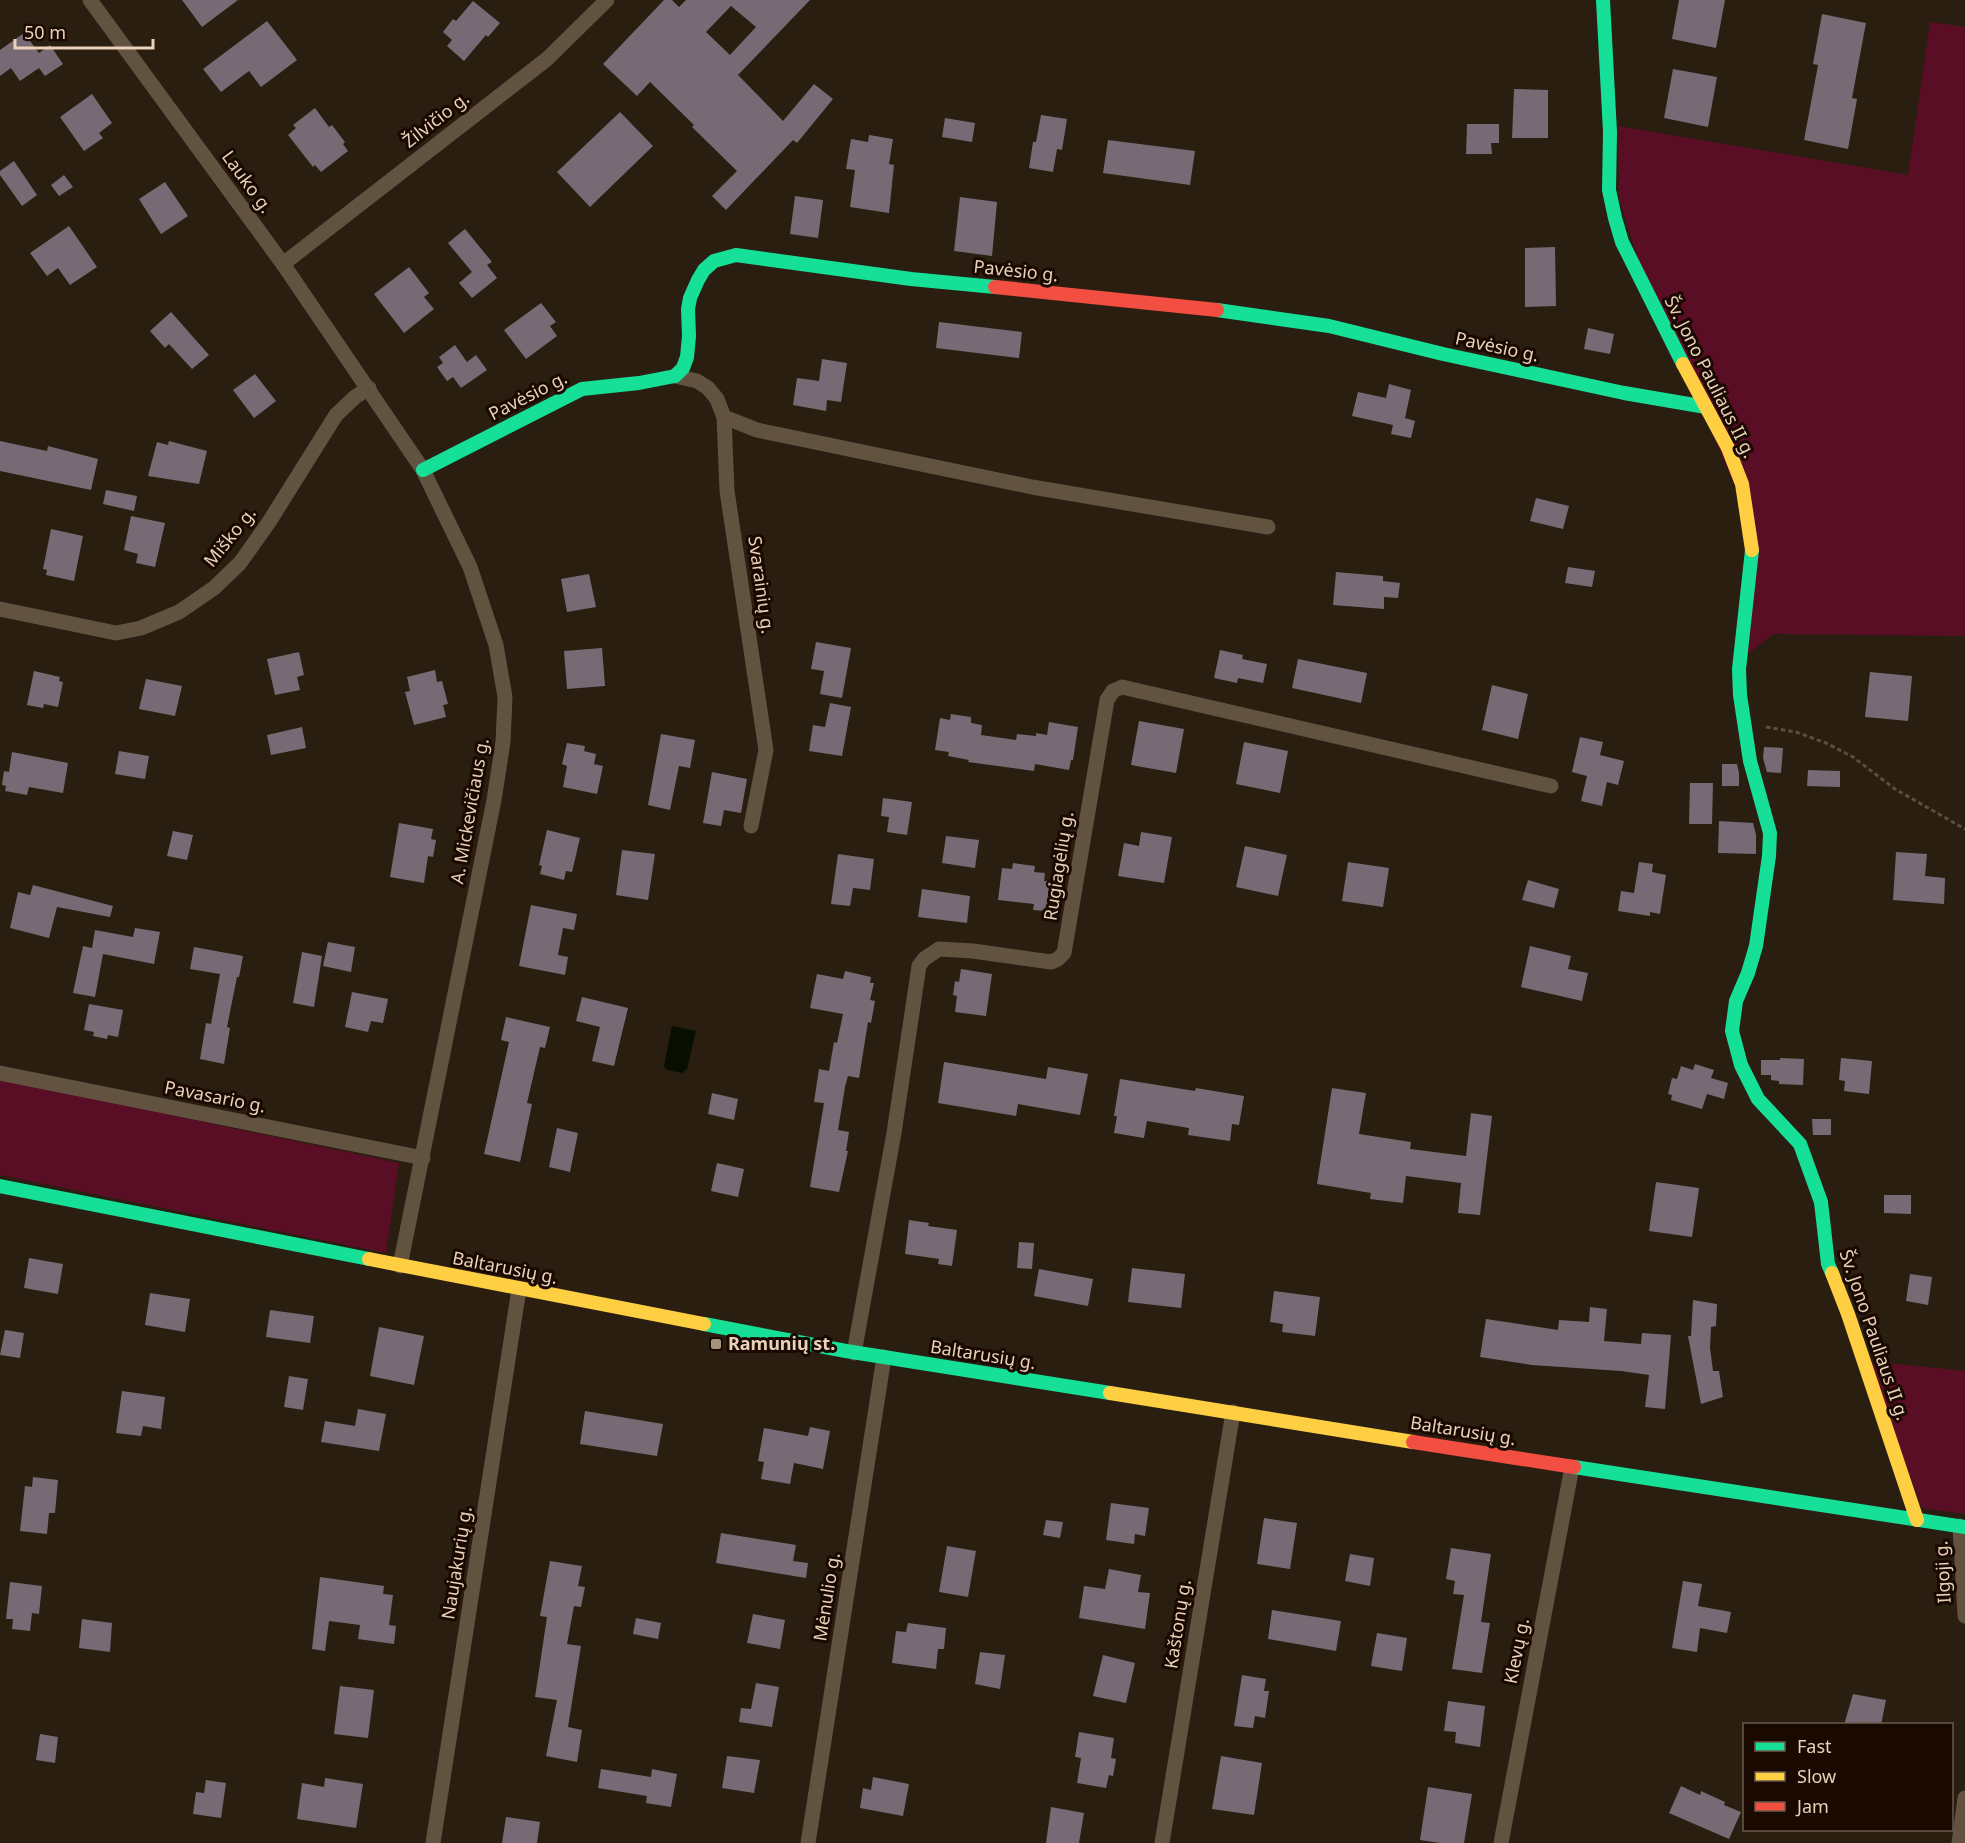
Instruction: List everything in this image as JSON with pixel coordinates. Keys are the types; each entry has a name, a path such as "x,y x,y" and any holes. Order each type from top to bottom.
{"street":[{"name":"Lauko g.","path":"90,0 284,264 369,388"},
{"name":"Žilvičio g.","path":"284,264 547,59 607,0"},
{"name":"Šv. Jono Pauliaus II g.","path":"1604,0 1610,132 1609,190 1615,218 1622,242 1728,448 1742,484 1748,516 1752,554 1739,669 1740,695 1750,761 1770,833 1769,856 1756,946 1748,974 1736,1001 1732,1031 1741,1065 1758,1099 1800,1144 1821,1202 1828,1264 1848,1314 1917,1520"},
{"name":"Pavėsio g.","path":"423,470 582,389 639,384 675,376 683,368 687,357 688,309 698,280 704,270 714,261 736,255 911,279 1202,308 1329,326 1443,354 1624,393 1706,407"},
{"name":"Svarainių g.","path":"675,376 697,381 708,388 717,399 724,417 727,491 766,750 751,826"},
{"name":"A. Mickevičiaus g.","path":"369,388 423,470 470,567 496,645 505,697 503,742 494,800 400,1266"},
{"name":"Miško g.","path":"0,609 116,633 141,628 179,612 214,588 240,563 269,522 336,415 355,397 369,388"},
{"path":"724,417 757,430 1032,487 1268,527"},
{"name":"Rugiagėlių g.","path":"854,1353 894,1133 919,966 924,958 939,949 973,951 1051,962 1058,960 1064,952 1107,700 1113,691 1122,687 1551,786"},
{"name":"Pavasario g.","path":"0,1073 423,1158"},
{"name":"Baltarusių g.","path":"0,1186 519,1290 854,1353 1962,1527"},
{"name":"Naujakurių g.","path":"433,1843 519,1290"},
{"name":"Mėnulio g.","path":"808,1843 884,1357"},
{"name":"Kaštonų g.","path":"1162,1843 1233,1412"},
{"name":"Klevų g.","path":"1501,1843 1572,1467"},
{"name":"Ilgoji g.","path":"1962,1527 1965,1616"},
{"path":"1959,1843 1965,1798"}],"path":[{"path":"1744,723 1796,732 1826,743 1853,757 1895,789 1965,829"}],"shaded area":[{"path":"1930,22 1965,27 1965,636 1773,634 1747,655 1758,539 1641,270 1619,198 1618,126 1908,175"},
{"path":"673,1026 696,1031 687,1069 682,1073 667,1070 664,1067"},
{"path":"0,1079 399,1163 386,1253 0,1175"},
{"path":"1868,1361 1965,1371 1965,1514 1922,1508"}],"building":[{"path":"182,0 238,0 202,27"},
{"path":"664,0 672,0 679,7 686,0 810,0 738,75 783,121 814,84 833,99 797,143 793,140 726,210 712,196 737,171 650,82 637,96 603,64","holes":["731,6 756,27 730,55 706,32"]},
{"path":"1679,0 1725,0 1716,48 1672,39"},
{"path":"473,1 500,23 488,37 486,35 464,61 447,46 452,40 443,32 453,19 456,21"},
{"path":"1822,14 1866,23 1852,98 1857,99 1848,149 1804,140 1818,65 1813,64"},
{"path":"267,21 297,60 261,87 249,71 221,92 203,69"},
{"path":"24,33 39,53 50,45 63,64 45,76 39,68 20,81 11,68 0,76 0,50"},
{"path":"1673,69 1717,77 1708,127 1664,118"},
{"path":"1514,89 1548,90 1548,138 1512,138"},
{"path":"92,94 112,123 99,133 103,138 84,151 60,117"},
{"path":"315,108 329,127 332,125 345,142 343,144 348,151 321,172 315,165 313,167 288,135 296,128 293,125"},
{"path":"620,112 653,146 590,207 557,172"},
{"path":"1041,115 1067,119 1062,150 1057,149 1053,172 1029,168 1033,142 1036,142"},
{"path":"945,118 975,123 972,142 942,137"},
{"path":"1467,124 1499,124 1499,143 1491,143 1492,154 1466,154"},
{"path":"869,135 893,139 889,164 894,165 889,213 850,207 855,170 846,169 851,139 868,142"},
{"path":"1108,140 1195,151 1190,185 1103,173"},
{"path":"14,161 37,195 22,206 0,175 0,171"},
{"path":"64,175 73,187 59,196 51,185"},
{"path":"165,182 188,216 161,234 139,199"},
{"path":"795,196 823,200 818,238 790,234"},
{"path":"960,197 997,202 992,256 954,251"},
{"path":"69,226 97,267 70,285 58,268 47,276 30,253"},
{"path":"465,229 492,262 487,265 497,278 472,298 459,283 472,272 448,243"},
{"path":"1555,247 1556,306 1525,307 1525,248"},
{"path":"409,267 429,293 424,297 434,309 404,333 374,294"},
{"path":"541,303 556,322 550,326 557,336 526,359 504,330"},
{"path":"171,312 209,355 192,369 169,344 165,348 150,331"},
{"path":"939,322 1022,332 1019,358 936,348"},
{"path":"1588,328 1614,334 1610,354 1584,349"},
{"path":"455,345 467,362 476,355 487,370 461,388 453,377 447,381 437,367 443,363 439,357"},
{"path":"822,359 847,363 841,402 827,400 826,411 793,405 797,378 819,381"},
{"path":"255,374 276,401 254,418 233,390"},
{"path":"1389,384 1411,390 1405,418 1415,421 1411,438 1391,434 1393,425 1352,416 1358,392 1386,398"},
{"path":"0,441 47,451 48,446 98,459 91,490 0,471"},
{"path":"169,441 207,451 199,484 148,476 157,442 168,445"},
{"path":"106,490 137,496 134,511 103,504"},
{"path":"1536,498 1569,506 1563,529 1530,521"},
{"path":"131,516 165,523 155,567 136,563 138,554 124,550"},
{"path":"51,529 83,536 74,581 46,575 47,570 43,569"},
{"path":"1568,567 1595,571 1592,587 1565,583"},
{"path":"1336,572 1383,576 1383,581 1400,583 1398,598 1384,597 1384,609 1333,605"},
{"path":"589,574 596,607 567,612 561,579"},
{"path":"816,642 851,648 842,698 820,694 824,671 811,669"},
{"path":"602,648 605,686 567,689 564,651"},
{"path":"1220,650 1243,655 1242,659 1267,664 1263,683 1238,678 1237,683 1214,678"},
{"path":"299,652 304,675 297,677 300,690 275,695 267,659"},
{"path":"1298,659 1367,673 1361,703 1292,688"},
{"path":"435,670 437,682 442,681 448,704 443,705 446,717 414,725 405,692 410,691 407,677"},
{"path":"34,671 60,677 59,681 63,682 58,707 44,704 43,708 27,705"},
{"path":"1870,672 1912,676 1908,721 1865,717"},
{"path":"146,679 182,686 175,716 139,709"},
{"path":"1492,685 1528,694 1518,739 1482,730"},
{"path":"830,703 851,707 842,756 809,751 813,725 825,727"},
{"path":"951,714 971,717 971,723 982,725 981,735 1016,740 1017,734 1047,735 1049,722 1078,727 1073,760 1071,760 1069,770 1035,764 1034,771 968,762 969,760 948,756 949,752 935,750 940,718 950,720"},
{"path":"1139,721 1184,729 1176,773 1131,765"},
{"path":"302,727 306,748 271,755 267,735"},
{"path":"661,734 695,740 690,768 679,766 670,810 648,805"},
{"path":"1580,737 1603,742 1600,755 1624,761 1618,785 1607,782 1602,806 1581,801 1587,776 1572,772"},
{"path":"1244,742 1288,751 1280,793 1236,784"},
{"path":"567,743 585,746 584,751 596,754 594,764 603,766 597,794 563,787 567,766 562,764"},
{"path":"1764,747 1783,748 1781,773 1767,772 1763,758"},
{"path":"119,751 149,756 145,779 115,774"},
{"path":"12,752 68,763 63,793 29,787 27,795 5,791 6,786 2,785 4,771 9,772"},
{"path":"1722,764 1737,764 1739,786 1722,786"},
{"path":"1808,770 1840,771 1840,787 1807,786"},
{"path":"712,772 747,779 741,813 724,810 721,826 703,823"},
{"path":"1690,783 1713,783 1712,824 1689,824"},
{"path":"883,798 912,802 907,835 887,832 889,817 881,816"},
{"path":"1719,821 1753,823 1756,835 1756,854 1718,853"},
{"path":"399,823 433,829 431,839 436,840 433,857 428,856 424,883 390,877"},
{"path":"547,830 580,838 572,872 566,871 564,880 540,874 542,866 539,865"},
{"path":"173,831 193,835 187,860 167,856"},
{"path":"1141,832 1172,837 1164,883 1118,876 1124,843 1139,846"},
{"path":"946,836 979,840 975,868 942,863"},
{"path":"1245,846 1287,855 1278,896 1236,887"},
{"path":"622,850 655,854 648,900 616,895"},
{"path":"1896,852 1927,854 1925,876 1945,878 1944,904 1893,900"},
{"path":"838,854 874,859 870,890 853,888 850,906 831,904"},
{"path":"1348,862 1389,868 1383,907 1342,901"},
{"path":"1639,862 1653,864 1652,872 1666,875 1660,914 1650,912 1650,916 1618,911 1621,891 1634,893"},
{"path":"1013,863 1035,866 1034,872 1045,873 1044,881 1060,883 1056,912 1033,910 1034,904 998,900 1002,868 1012,869"},
{"path":"1528,880 1559,889 1554,908 1522,900"},
{"path":"33,885 113,906 110,917 57,907 49,938 10,928 18,892 30,895"},
{"path":"922,889 970,896 967,923 918,917"},
{"path":"531,905 577,914 574,930 563,928 558,955 568,957 565,975 519,966"},
{"path":"135,928 160,932 154,964 103,954 95,997 73,993 83,946 92,948 95,930 133,937"},
{"path":"328,942 355,947 351,972 323,966"},
{"path":"1530,946 1571,956 1568,969 1588,973 1582,1001 1521,987"},
{"path":"194,947 243,956 227,1027 230,1028 224,1064 200,1059 206,1023 211,1024 220,974 190,969"},
{"path":"302,952 322,956 314,1007 293,1003"},
{"path":"961,969 992,974 986,1016 955,1012 957,996 953,995 955,981 959,982"},
{"path":"845,971 871,977 870,983 874,983 870,1000 875,1001 871,1023 868,1022 859,1078 848,1076 845,1087 838,1130 849,1132 846,1151 848,1151 839,1192 810,1187 824,1103 814,1102 819,1069 829,1071 834,1042 837,1043 843,1014 810,1008 817,974 843,979"},
{"path":"352,992 388,999 383,1023 371,1021 368,1032 345,1027"},
{"path":"582,997 628,1008 614,1066 592,1061 600,1027 576,1021"},
{"path":"89,1004 123,1010 118,1037 108,1035 107,1039 93,1036 94,1032 84,1030"},
{"path":"506,1017 550,1027 545,1048 540,1047 527,1103 532,1104 520,1162 484,1154 509,1042 501,1040"},
{"path":"1780,1058 1804,1059 1803,1085 1779,1084 1779,1081 1771,1080 1771,1075 1761,1075 1761,1060 1780,1060"},
{"path":"1841,1058 1872,1061 1869,1094 1844,1091 1845,1081 1839,1080"},
{"path":"944,1062 1046,1079 1048,1067 1088,1074 1080,1115 1018,1104 1016,1116 938,1103"},
{"path":"1695,1064 1714,1070 1711,1078 1728,1083 1724,1099 1707,1094 1702,1109 1671,1100 1672,1095 1668,1094 1672,1078 1677,1079 1681,1066 1693,1070"},
{"path":"1120,1079 1244,1096 1239,1125 1232,1124 1230,1141 1188,1135 1189,1128 1147,1121 1144,1138 1114,1133 1117,1116 1114,1116"},
{"path":"1332,1088 1366,1093 1359,1134 1411,1142 1410,1149 1466,1156 1471,1113 1492,1116 1480,1215 1458,1213 1461,1183 1406,1176 1403,1203 1370,1199 1371,1193 1317,1184"},
{"path":"712,1093 738,1099 734,1120 708,1114"},
{"path":"1812,1119 1831,1119 1831,1135 1813,1135"},
{"path":"557,1128 578,1133 570,1172 549,1167"},
{"path":"717,1163 744,1169 738,1197 711,1191"},
{"path":"1656,1182 1699,1188 1692,1237 1649,1231"},
{"path":"1884,1195 1911,1195 1911,1214 1884,1213"},
{"path":"909,1220 929,1223 928,1226 957,1230 952,1266 938,1264 939,1259 905,1254"},
{"path":"1019,1242 1034,1243 1032,1269 1017,1268"},
{"path":"29,1258 63,1264 58,1294 24,1288"},
{"path":"1132,1268 1185,1274 1181,1308 1128,1302"},
{"path":"1039,1269 1093,1279 1088,1306 1034,1296"},
{"path":"1910,1274 1932,1277 1928,1305 1906,1301"},
{"path":"1274,1291 1320,1297 1315,1336 1282,1332 1283,1324 1270,1322"},
{"path":"150,1293 190,1299 185,1332 145,1325"},
{"path":"1693,1300 1717,1304 1716,1326 1711,1327 1710,1348 1713,1371 1719,1371 1723,1397 1701,1404 1688,1336 1691,1336"},
{"path":"1590,1307 1607,1309 1604,1341 1641,1344 1642,1333 1671,1335 1665,1409 1645,1407 1649,1375 1532,1365 1480,1357 1486,1319 1558,1330 1559,1320 1589,1322"},
{"path":"270,1310 314,1316 310,1343 266,1337"},
{"path":"379,1327 424,1336 414,1385 370,1376"},
{"path":"5,1330 24,1333 20,1358 0,1355"},
{"path":"289,1376 308,1379 303,1410 284,1407"},
{"path":"122,1391 165,1397 161,1429 143,1426 141,1436 116,1433"},
{"path":"358,1409 386,1414 379,1451 321,1442 325,1421 355,1426"},
{"path":"585,1411 663,1424 657,1456 580,1444"},
{"path":"810,1427 830,1431 823,1469 794,1463 790,1484 761,1479 764,1462 758,1461 764,1428 808,1436"},
{"path":"33,1477 58,1480 55,1513 49,1513 47,1534 20,1531 25,1486 32,1487"},
{"path":"1111,1503 1149,1508 1145,1536 1135,1534 1134,1544 1106,1540"},
{"path":"1264,1518 1297,1523 1290,1569 1257,1564"},
{"path":"1046,1520 1063,1522 1060,1538 1043,1535"},
{"path":"721,1533 796,1545 793,1561 808,1563 806,1578 716,1563"},
{"path":"947,1546 976,1551 968,1597 939,1592"},
{"path":"1451,1548 1491,1554 1481,1622 1490,1623 1482,1673 1452,1669 1464,1595 1453,1594 1455,1581 1446,1579"},
{"path":"1350,1554 1374,1558 1370,1586 1345,1581"},
{"path":"550,1561 582,1566 578,1586 585,1587 581,1607 574,1606 567,1644 581,1646 568,1727 582,1730 577,1762 546,1756 557,1700 535,1697 547,1617 540,1616"},
{"path":"1109,1569 1141,1575 1138,1592 1150,1593 1145,1629 1079,1618 1084,1586 1105,1589"},
{"path":"320,1577 384,1586 383,1594 393,1595 389,1625 396,1626 394,1644 358,1639 360,1625 329,1621 325,1651 312,1649"},
{"path":"1683,1581 1702,1584 1698,1606 1731,1612 1727,1633 1700,1628 1697,1652 1672,1648"},
{"path":"10,1582 42,1586 39,1614 32,1613 30,1631 12,1629 13,1619 6,1619"},
{"path":"1272,1610 1341,1621 1336,1651 1268,1639"},
{"path":"753,1614 785,1620 780,1649 747,1643"},
{"path":"636,1618 661,1623 658,1639 633,1634"},
{"path":"82,1619 112,1623 110,1652 79,1648"},
{"path":"908,1623 946,1628 944,1649 938,1649 936,1669 892,1663 896,1631 906,1632"},
{"path":"1377,1633 1407,1638 1402,1671 1371,1666"},
{"path":"980,1652 1005,1655 1000,1689 975,1684"},
{"path":"1103,1655 1135,1663 1126,1703 1093,1696"},
{"path":"1242,1675 1266,1679 1264,1691 1269,1691 1265,1718 1255,1716 1253,1728 1234,1726"},
{"path":"756,1683 779,1687 772,1727 739,1722 741,1708 751,1709"},
{"path":"340,1686 374,1690 368,1738 334,1734"},
{"path":"1853,1694 1886,1700 1881,1723 1845,1723"},
{"path":"1448,1701 1485,1706 1480,1747 1455,1743 1456,1732 1444,1731"},
{"path":"1079,1732 1114,1738 1111,1758 1116,1759 1113,1776 1109,1775 1106,1788 1077,1783 1081,1758 1075,1757"},
{"path":"40,1734 58,1737 55,1763 36,1760"},
{"path":"727,1756 760,1760 754,1793 722,1788"},
{"path":"1221,1756 1262,1763 1254,1815 1212,1809"},
{"path":"601,1769 651,1777 652,1769 677,1774 671,1807 646,1803 647,1796 598,1788"},
{"path":"873,1777 909,1784 903,1816 860,1808 863,1788 871,1790"},
{"path":"325,1778 363,1784 356,1828 297,1819 302,1783 324,1787"},
{"path":"206,1780 226,1783 221,1818 193,1814 196,1792 204,1793"},
{"path":"1681,1786 1700,1795 1701,1791 1741,1812 1729,1839 1669,1813"},
{"path":"1428,1787 1472,1794 1464,1843 1420,1840"},
{"path":"1051,1807 1084,1813 1079,1843 1046,1843"},
{"path":"506,1817 540,1822 537,1843 502,1843"}],"traffic: fast":[{"path":"1603,0 1610,132 1609,190 1615,218 1622,242 1683,364"},
{"path":"423,470 582,389 639,383 675,376 683,368 687,357 690,298 704,270 714,261 736,255 911,279 995,287"},
{"path":"1217,310 1329,326 1443,354 1624,393 1706,407"},
{"path":"1752,550 1739,669 1740,695 1750,761 1770,833 1769,856 1756,946 1736,1001 1732,1031 1741,1065 1758,1099 1800,1144 1821,1202 1828,1264 1832,1273"},
{"path":"0,1186 369,1259"},
{"path":"704,1324 846,1351 1110,1393"},
{"path":"1574,1467 1965,1527"}],"traffic: slow":[{"path":"1683,364 1728,448 1742,484 1752,550"},
{"path":"369,1259 704,1324"},
{"path":"1832,1273 1917,1520"},
{"path":"1110,1393 1413,1442"}],"traffic: jam":[{"path":"995,287 1217,310"},
{"path":"1413,1442 1574,1467"}],"place":[{"name":"Ramunių st.","path":"716,1344"}]}
